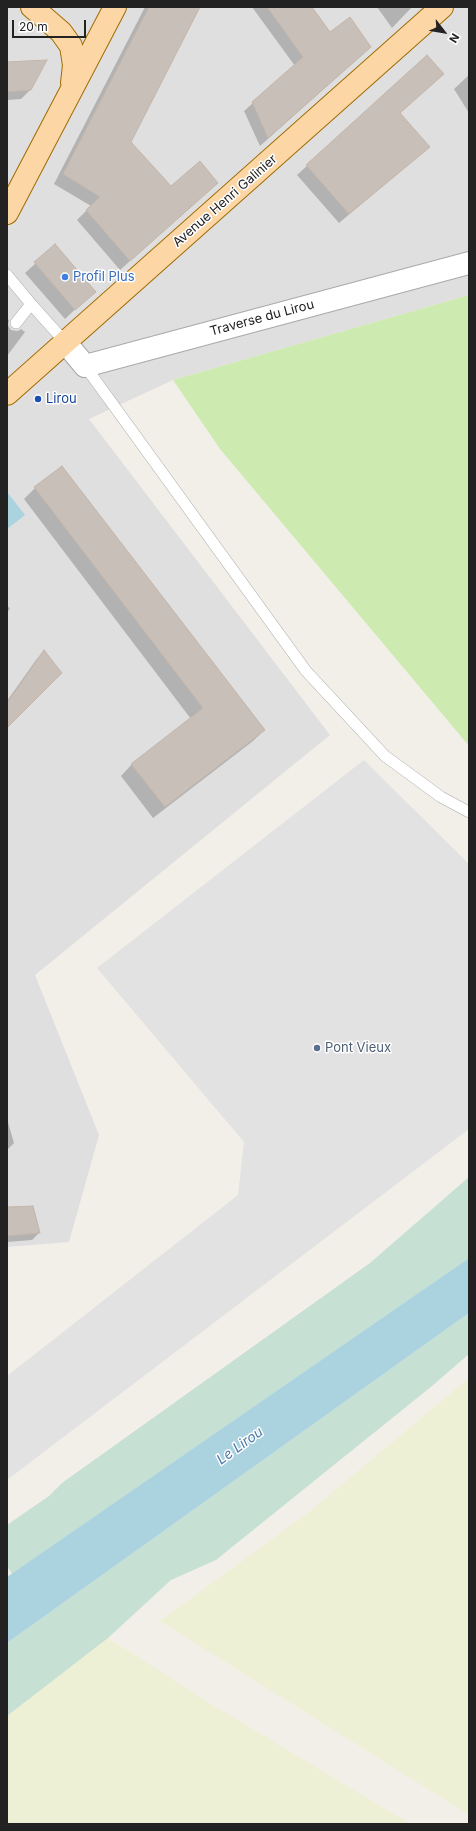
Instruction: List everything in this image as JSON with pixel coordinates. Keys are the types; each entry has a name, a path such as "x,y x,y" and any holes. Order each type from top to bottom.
{"main road":[{"path":"32,7 61,32 70,46 74,65 71,90"},
{"path":"7,213 115,7"},
{"name":"Avenue Henri Galinier","path":"7,394 264,167 442,7"}],"street":[{"name":"Traverse du Lirou","path":"85,366 469,263"},
{"path":"65,342 85,366"}],"lane":[{"path":"7,275 65,342"},
{"path":"16,323 31,304"},
{"path":"85,366 306,671 385,756 441,798 469,812"}],"shaded area":[{"path":"7,7 469,7 469,295 173,380 89,419 330,735 35,975 99,1135 69,1242 7,1247"},
{"name":"Pont Vieux","path":"364,760 469,864 469,1129 7,1480 7,1376 238,1195 244,1142 97,968"}],"green space":[{"path":"469,295 469,746 220,449 173,380"},
{"path":"469,1177 469,1258 12,1574 7,1566 7,1525 49,1496 62,1483 370,1263"},
{"path":"469,1313 469,1354 432,1386 216,1560 171,1580 108,1638 7,1716 7,1643"},
{"path":"469,1378 469,1815 160,1621 309,1512"},
{"path":"108,1638 208,1702 410,1824 7,1824 7,1716"}],"water":[{"path":"7,492 25,515 7,529"},
{"name":"Le Lirou","path":"469,1258 469,1313 7,1643 7,1577"}],"building":[{"path":"149,7 200,7 131,142 171,186 200,161 218,183 130,261 86,210 100,197 63,174"},
{"path":"267,7 312,7 330,32 350,17 371,47 268,138 252,102 303,57"},
{"path":"427,55 444,74 400,113 430,147 349,214 306,165"},
{"path":"47,60 31,90 7,92 7,62"},
{"name":"Profil Plus","path":"55,244 96,292 75,310 34,262"},
{"path":"62,466 265,730 165,807 131,764 203,708 34,487"},
{"path":"44,650 62,673 7,728 7,703"},
{"path":"33,1206 40,1233 7,1236 7,1207"}],"place":[{"name":"Profil Plus","path":"65,277"},
{"name":"Lirou","path":"38,399"},
{"name":"Pont Vieux","path":"317,1048"}]}
